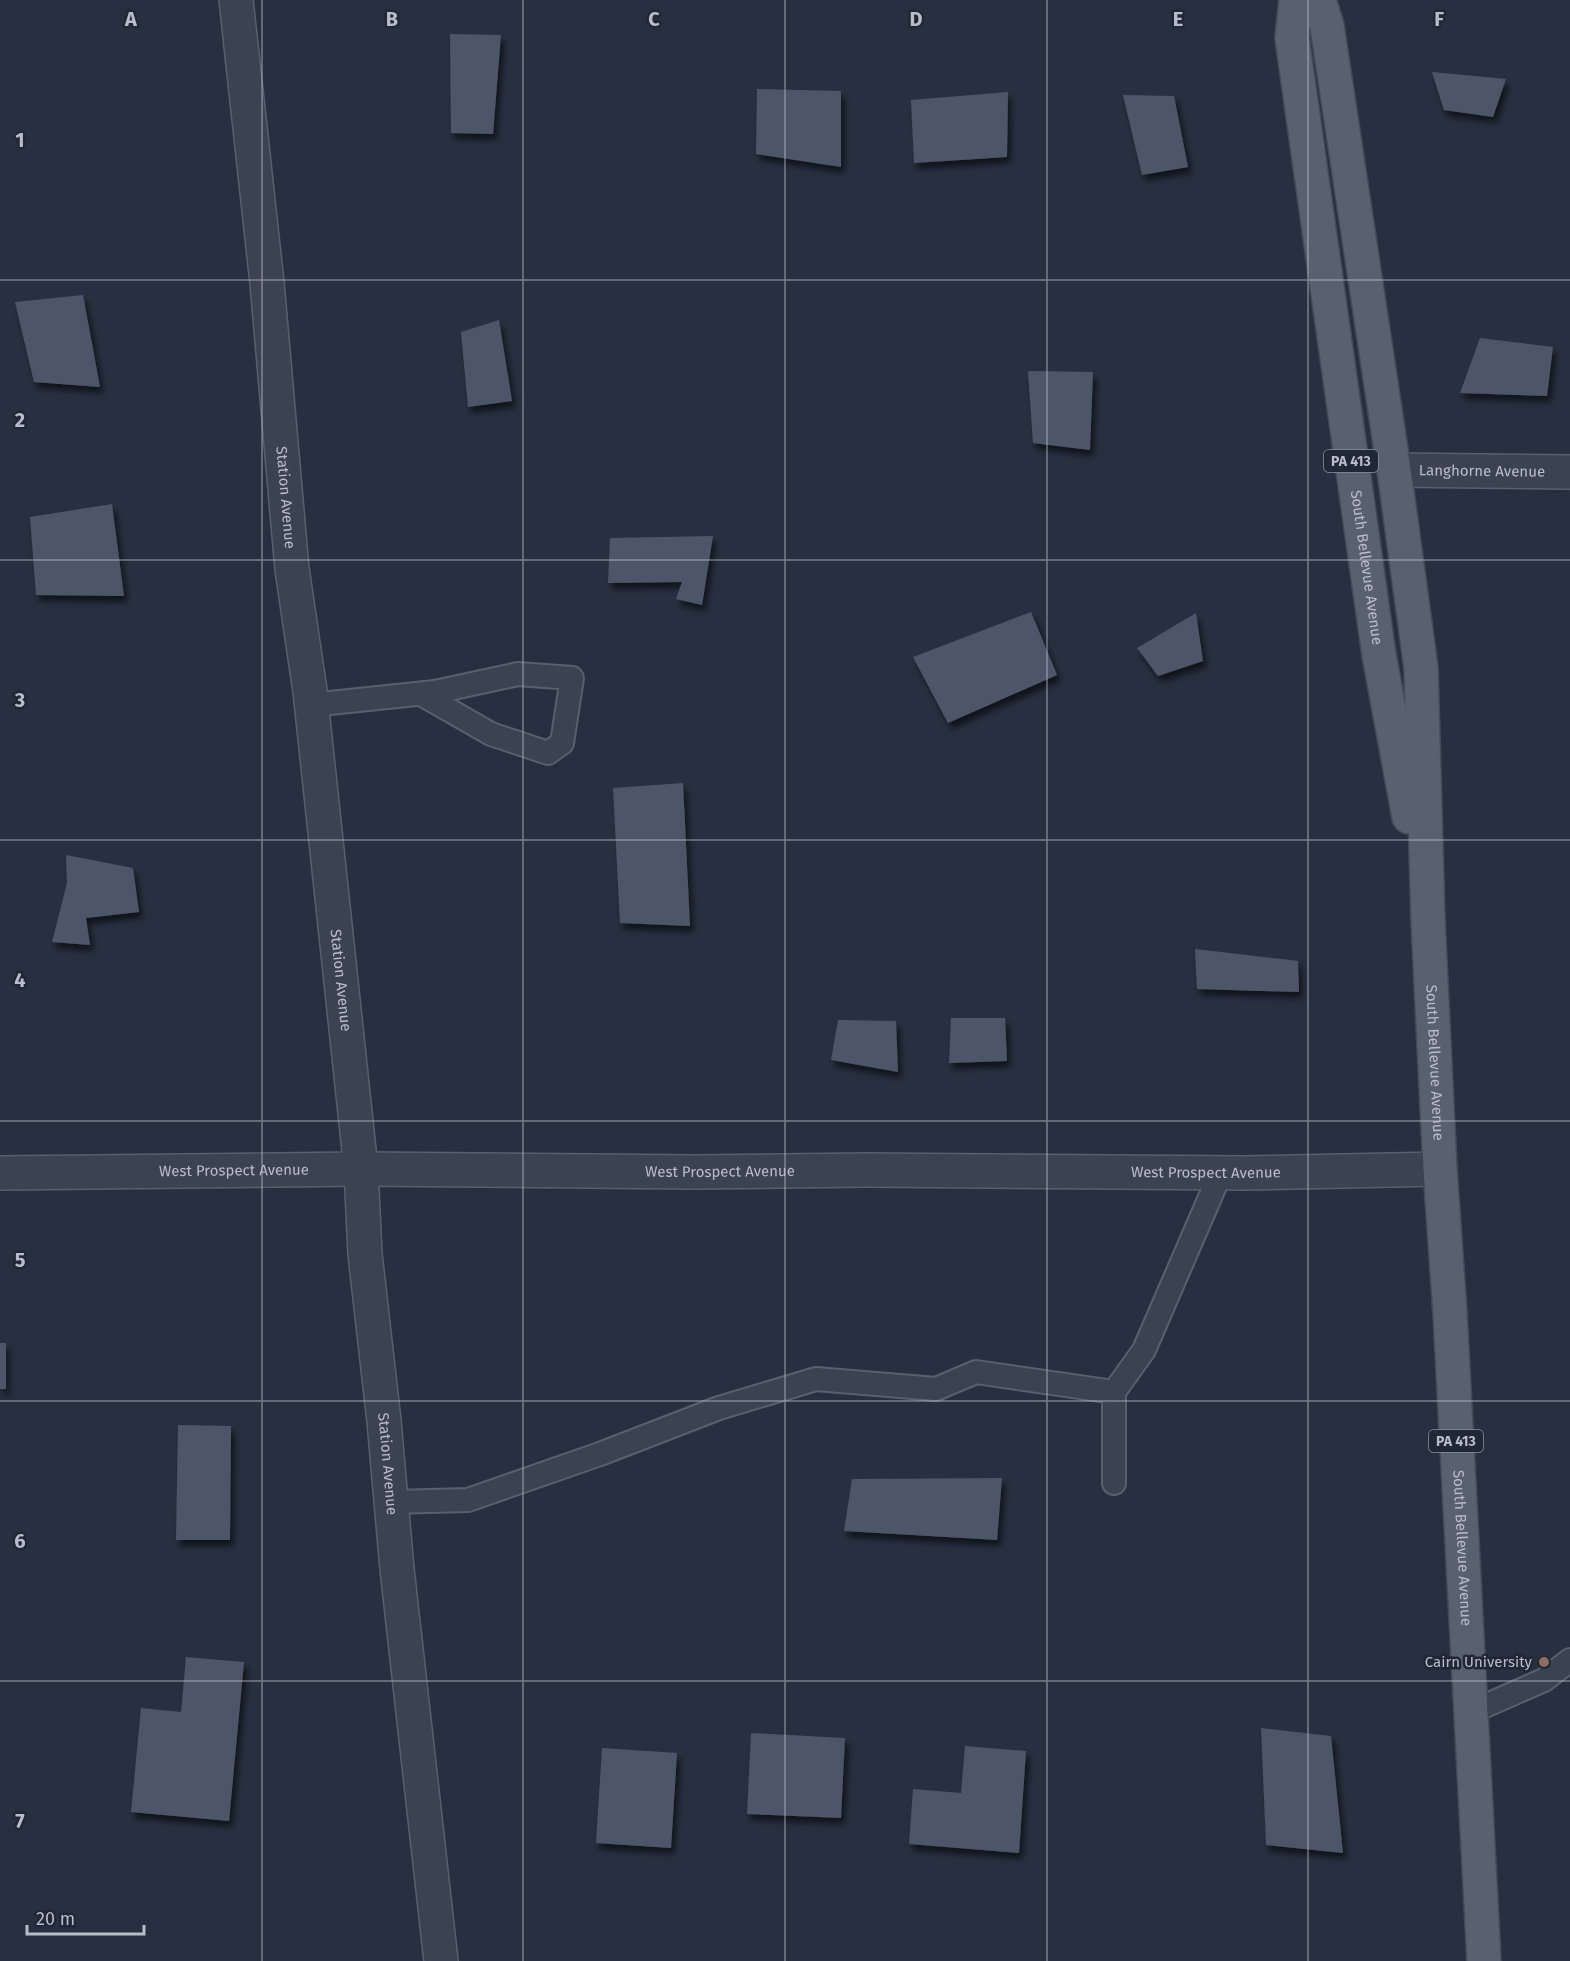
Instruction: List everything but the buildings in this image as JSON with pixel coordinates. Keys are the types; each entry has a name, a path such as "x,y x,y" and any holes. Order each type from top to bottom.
{"main road":[{"name":"South Bellevue Avenue","path":"1296,0 1292,39 1355,491 1379,656 1428,920"},
{"name":"South Bellevue Avenue","path":"1318,0 1327,26 1394,470 1421,668 1428,920 1440,1169 1484,1961"}],"street":[{"name":"Station Avenue","path":"236,0 267,283 292,569 311,705 361,1169 365,1254 384,1421 397,1569 441,1961"},
{"name":"Langhorne Avenue","path":"1394,470 1570,472"},
{"name":"West Prospect Avenue","path":"0,1173 361,1169 1221,1172 1440,1169"}],"lane":[{"path":"311,705 421,694 518,674 572,678 562,744 548,753 491,734 421,694"},
{"path":"1114,1483 1114,1392 1144,1350 1221,1172"},
{"path":"391,1502 468,1500 600,1454 719,1408 816,1379 936,1389 976,1372 1114,1392"},
{"path":"1471,1712 1544,1680 1570,1660"}],"place":[{"name":"Cairn University","path":"1544,1662"}]}
